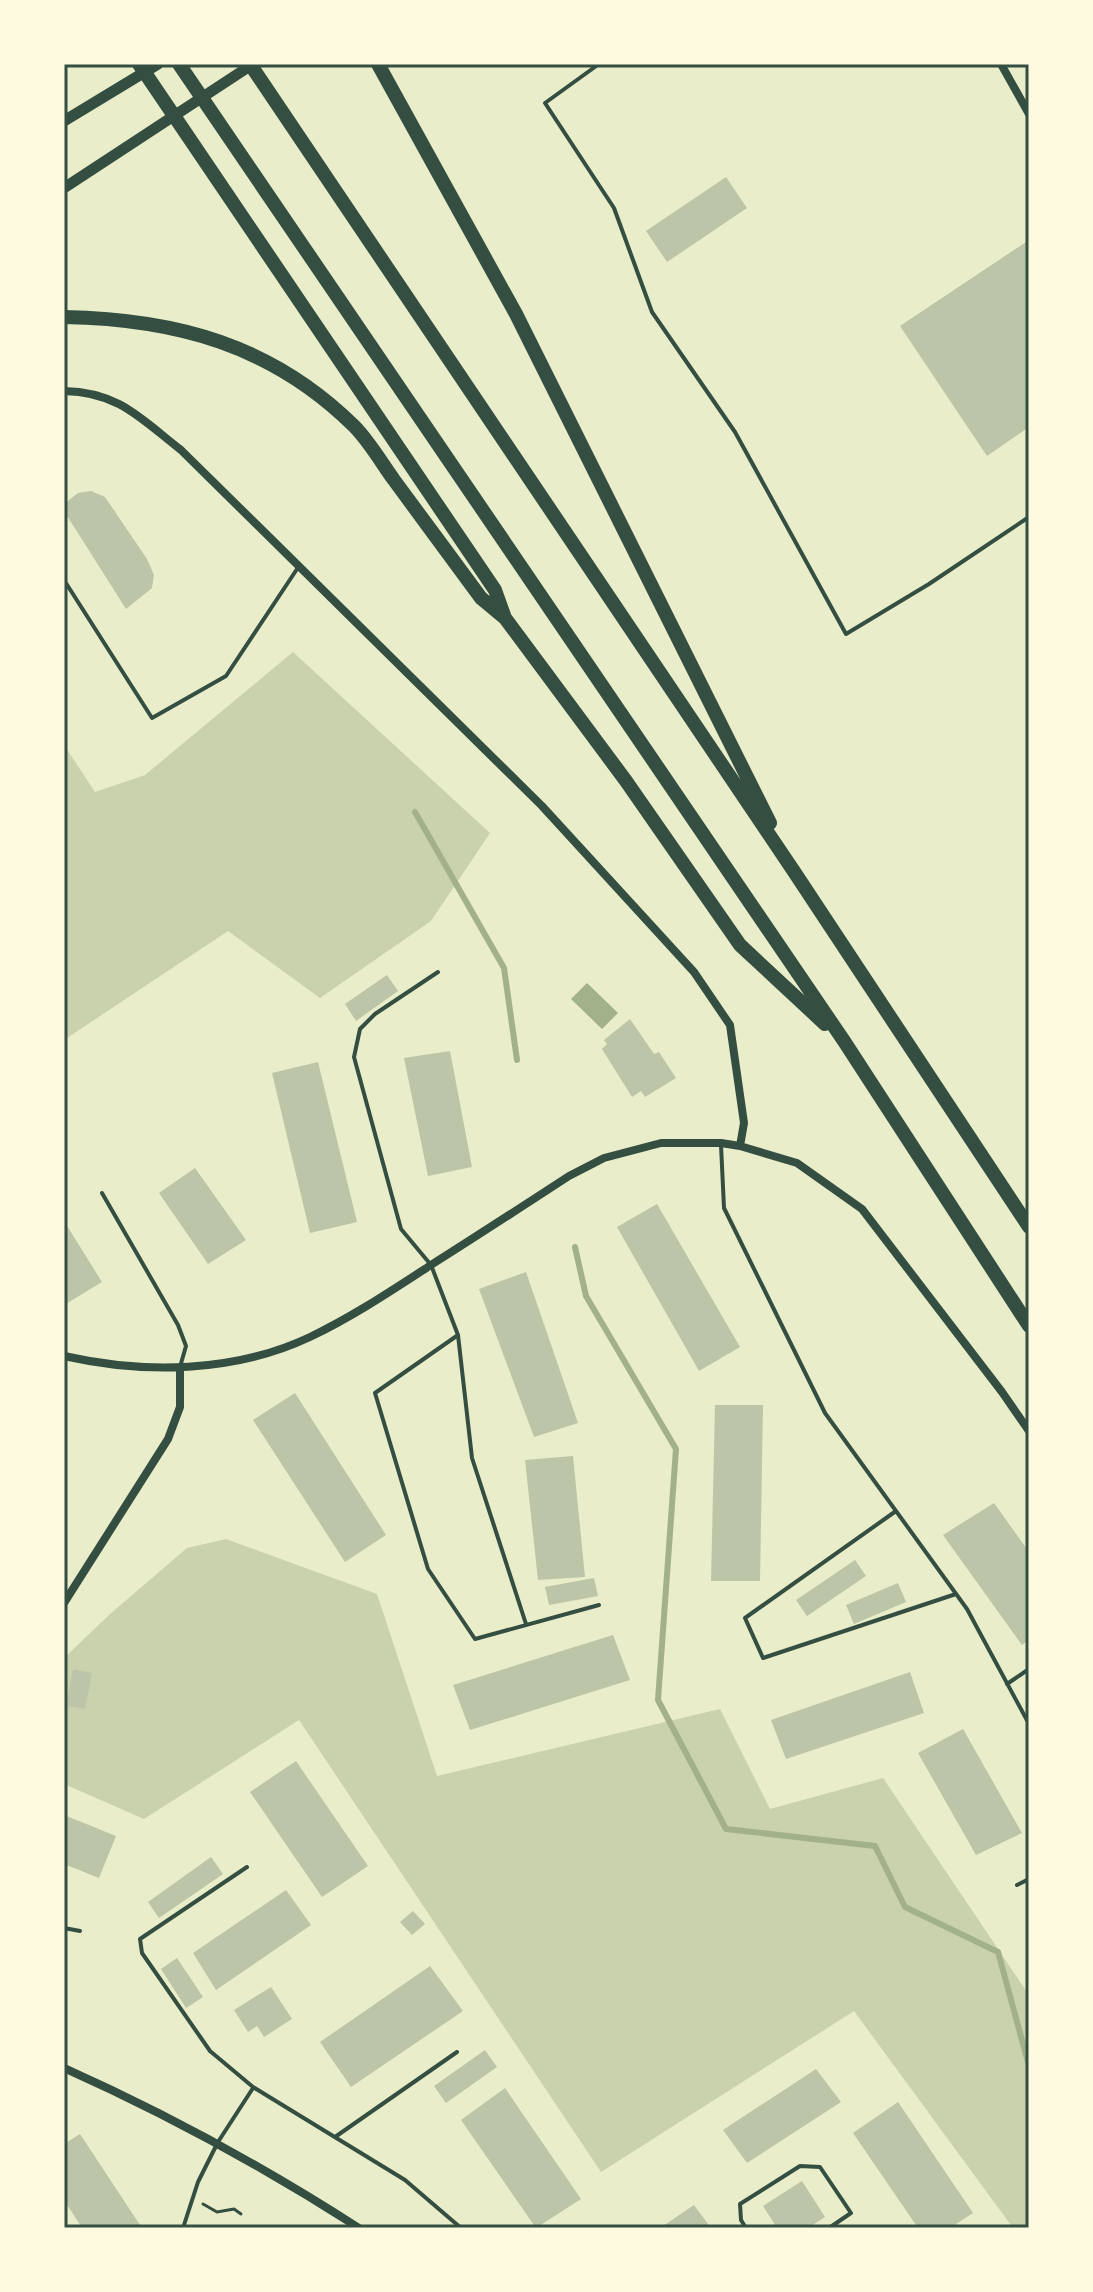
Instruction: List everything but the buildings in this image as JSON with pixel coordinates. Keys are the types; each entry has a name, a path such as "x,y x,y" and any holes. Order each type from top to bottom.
{"highway":[{"path":"139,64 495,590 505,618"},
{"path":"179,64 844,1041 1029,1326"},
{"path":"252,64 1029,1227"},
{"path":"378,64 516,314 795,873"},
{"path":"64,317 100,317 146,323 200,334 244,349 302,382 355,427 481,598 505,618 626,781 740,945 844,1041"}],"main road":[{"path":"64,121 158,64"},
{"path":"64,188 252,64"}],"street":[{"path":"1001,64 1029,114"},
{"path":"64,391 119,401 181,450 575,840 694,972 730,1025 744,1123 740,1146"},
{"path":"64,1356 107,1366 180,1368 239,1360 308,1338 373,1303 569,1176 604,1158 661,1143 721,1143 797,1163 862,1209 1029,1431"},
{"path":"64,1603 168,1439 180,1407 180,1368"},
{"path":"64,2068 218,2142 359,2228"}],"lane":[{"path":"599,64 545,103 614,208 652,312 735,432 846,634 929,584 1029,517"},
{"path":"64,580 152,718 226,676 299,566"},
{"path":"438,972 375,1014 360,1029 354,1057 401,1229 431,1265 458,1335 472,1458 526,1624"},
{"path":"721,1143 724,1208 825,1413 956,1594 1029,1724"},
{"path":"102,1193 178,1325 186,1346 180,1368"},
{"path":"458,1335 375,1393 428,1569 475,1639 599,1605"},
{"path":"896,1511 745,1618 763,1658 956,1594"},
{"path":"1007,1684 1029,1669"},
{"path":"247,1867 140,1939 142,1953 210,2051 253,2087 405,2180 461,2228"},
{"path":"1017,1885 1029,1879"},
{"path":"64,1928 80,1931"},
{"path":"335,2137 457,2052"},
{"path":"183,2228 192,2199 218,2142 253,2087"},
{"path":"746,2228 741,2220 740,2204 800,2166 820,2167 851,2213 829,2228"}],"path":[{"path":"192,2199 217,2212 234,2209 241,2214"}],"shaded area":[{"path":"293,652 490,833 431,921 320,998 228,931 64,1040 64,745 95,792 145,775"},
{"path":"587,983 618,1013 602,1029 571,999"},
{"path":"226,1539 377,1594 437,1776 720,1709 770,1809 883,1778 1029,1995 1029,2228 1013,2228 854,2011 601,2172 299,1720 144,1819 64,1784 64,1658 187,1548"}],"waterway":[{"path":"415,812 504,968 517,1060"},
{"path":"575,1247 586,1296 676,1449 658,1700 726,1829 875,1846 905,1907 998,1952 1029,2066"}]}
